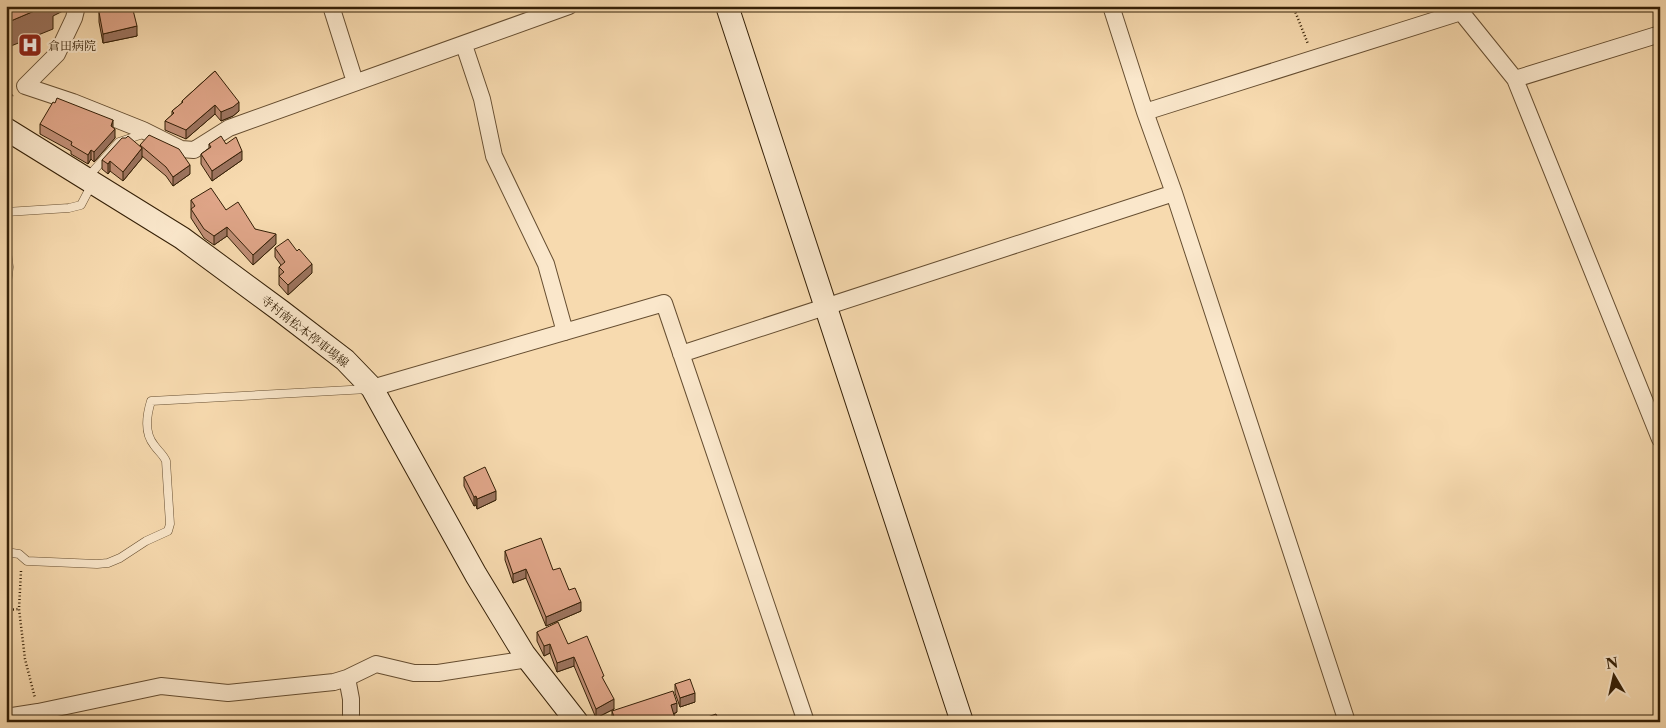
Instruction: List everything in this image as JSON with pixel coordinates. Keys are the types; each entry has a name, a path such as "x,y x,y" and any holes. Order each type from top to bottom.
{"main road":[{"path":"727,6 962,722"},
{"name":"寺村南松本停車場線","path":"6,128 182,238 281,310 345,360 372,388 476,575 528,659 577,722"}],"street":[{"path":"77,6 74,18 57,54 25,86 73,102 148,132 181,149 194,150 229,128 569,6"},
{"path":"331,6 355,82"},
{"path":"1111,6 1347,722"},
{"path":"1145,112 1460,9 1515,79 1660,439"},
{"path":"1515,79 1660,34"},
{"path":"464,45 482,99 494,156 546,264 566,332"},
{"path":"681,354 1174,193"},
{"path":"372,388 664,303 806,722"},
{"path":"6,717 161,686 228,693 334,682 376,664 414,673 438,673 528,659"},
{"path":"347,678 351,699 351,722"}],"lane":[{"path":"6,212 69,208 81,205 90,180 119,142 148,132"},
{"path":"6,244 9,267 6,292"},
{"path":"6,552 19,554 27,561 108,563 120,558 146,541 168,531 170,524 166,461 163,454 149,437 148,414 151,401 372,388"}],"path":[{"path":"1293,6 1314,58"},
{"path":"22,556 19,609 25,659 38,712"},
{"path":"6,610 19,609"}],"building":[{"path":"6,6 46,6 6,23"},
{"path":"108,6 132,6 137,26 103,34 99,12 109,10"},
{"path":"215,71 239,102 221,112 215,105 186,130 165,121 174,113 172,111 182,101"},
{"path":"57,98 113,120 111,126 115,129 94,152 91,150 88,155 71,145 72,142 40,124"},
{"path":"149,135 179,149 190,165 173,177 166,167 140,145"},
{"path":"128,136 142,148 123,172 110,161 108,164 102,160 122,138"},
{"path":"221,136 226,144 236,137 242,151 212,171 201,154 211,147 209,144"},
{"path":"211,188 226,210 238,202 255,229 276,234 253,255 227,227 214,236 204,229 191,209 195,206 191,200"},
{"path":"288,239 297,251 299,249 312,264 288,285 279,276 284,272 279,267 285,262 275,248"},
{"path":"485,467 496,491 477,499 476,496 474,497 464,477"},
{"path":"541,538 553,570 560,568 569,590 575,588 581,602 546,617 526,569 513,574 505,551"},
{"path":"558,622 568,644 587,636 604,676 602,677 614,699 596,709 574,657 557,663 550,644 544,646 537,632"},
{"path":"690,679 695,693 680,698 675,684"},
{"path":"673,691 677,703 671,705 676,722 616,722 612,711"},
{"path":"716,714 721,722 694,722"}],"place":[{"name":"倉田病院","path":"30,45"}]}
